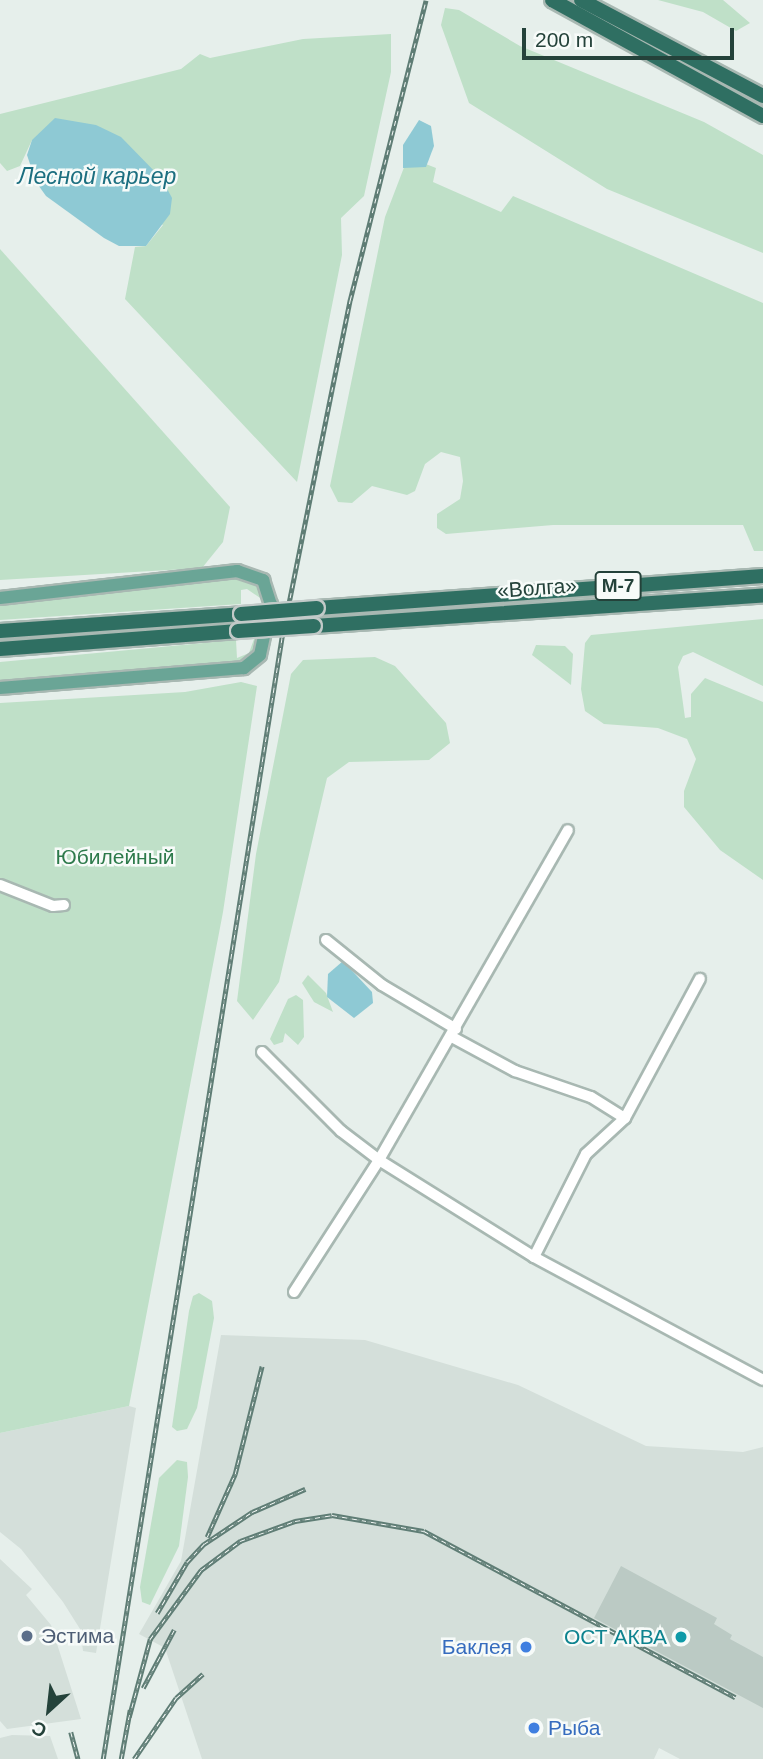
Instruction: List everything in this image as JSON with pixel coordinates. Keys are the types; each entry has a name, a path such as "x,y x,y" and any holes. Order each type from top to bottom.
{"highway":[{"path":"552,0 763,116"},
{"path":"581,0 763,96"},
{"name":"«Волга»","path":"0,631 763,576"},
{"name":"«Волга»","path":"0,649 763,595"}],"main road":[{"path":"0,598 237,571 257,576 271,596 260,655 244,668 0,688"}],"street":[{"path":"295,1292 379,1160 568,830"},
{"path":"0,885 53,906 64,905"},
{"path":"326,940 382,985 516,1071 591,1097 625,1118"},
{"path":"534,1257 586,1154 625,1118 700,979"},
{"path":"262,1052 332,1123 379,1160 534,1257 763,1380"}],"shaded area":[{"path":"221,1335 365,1340 518,1385 646,1446 743,1452 763,1447 763,1759 680,1759 659,1748 654,1759 202,1759 165,1648 139,1634 181,1561"},
{"path":"129,1406 136,1408 96,1653 83,1651 80,1629 63,1602 21,1549 0,1532 0,1433"},
{"name":"Эстима","path":"0,1559 32,1589 26,1595 51,1625 81,1719 7,1729 0,1721"},
{"path":"12,1735 50,1736 58,1759 0,1759 0,1738"}],"green space":[{"path":"658,0 723,0 750,23 736,31 703,12"},
{"path":"445,8 459,10 520,46 704,122 763,155 763,253 607,189 469,103 441,25"},
{"path":"391,34 391,72 364,196 341,218 342,255 297,482 125,299 135,247 146,246 163,225 32,140 20,166 7,171 0,163 0,114 181,69 200,54 210,58 303,39"},
{"path":"408,157 436,168 433,182 501,212 513,196 763,303 763,551 754,551 743,525 553,525 446,534 437,528 437,514 460,499 463,481 460,457 441,452 425,464 415,491 407,495 372,486 352,503 338,502 330,486 385,217"},
{"path":"0,249 230,507 223,542 202,568 0,580"},
{"path":"233,577 260,586 266,602 247,589 241,590 241,604 0,620 0,605"},
{"path":"763,619 763,686 693,652 683,656 678,667 685,718 691,717 691,694 705,678 763,702 763,880 720,850 684,807 684,791 696,759 687,739 658,728 604,724 585,711 581,689 585,643 591,635"},
{"path":"254,639 258,639 255,648 245,662 0,683 0,662 236,640 237,658 249,653"},
{"path":"536,645 565,646 573,654 571,685 532,655"},
{"path":"375,657 395,666 446,723 450,743 429,760 349,762 327,778 279,982 253,1020 237,1001 256,854 291,674 303,660"},
{"name":"Юбилейный","path":"241,682 257,686 223,912 129,1406 0,1433 0,703 185,692"},
{"path":"308,975 326,993 333,1012 314,1002 302,983"},
{"path":"296,995 303,1000 304,1037 298,1045 285,1033 283,1042 274,1045 270,1039 288,999"},
{"path":"199,1293 212,1301 214,1318 197,1408 187,1429 177,1431 172,1427 189,1311 193,1296"},
{"path":"177,1460 187,1462 188,1477 179,1546 150,1605 142,1602 140,1587 159,1478"}],"water":[{"name":"Лесной карьер","path":"55,118 96,125 121,137 162,179 172,198 170,214 146,246 119,246 104,238 46,196 36,182 27,155 32,140"},
{"path":"419,120 431,126 434,146 426,167 403,168 403,145"},
{"path":"343,961 372,992 373,1003 354,1018 327,997 328,974"}],"building":[{"name":"ОСТ АКВА","path":"621,1566 717,1618 714,1624 732,1635 730,1639 763,1657 763,1708 594,1618"}],"railway":[{"path":"103,1759 282,637 350,300 426,0"},
{"path":"207,1537 235,1474 262,1366"},
{"path":"157,1613 187,1562 204,1544 252,1512 305,1489"},
{"path":"129,1717 150,1639 201,1570 240,1541 295,1521 332,1515 424,1531 735,1697"},
{"path":"143,1688 174,1630"},
{"path":"134,1759 176,1698 203,1674"},
{"path":"121,1759 130,1710"},
{"path":"71,1732 78,1759"}],"place":[{"name":"Эстима","path":"27,1636"},
{"name":"ОСТ АКВА","path":"681,1637"},
{"name":"Баклея","path":"526,1647"},
{"name":"Рыба","path":"534,1728"}]}
